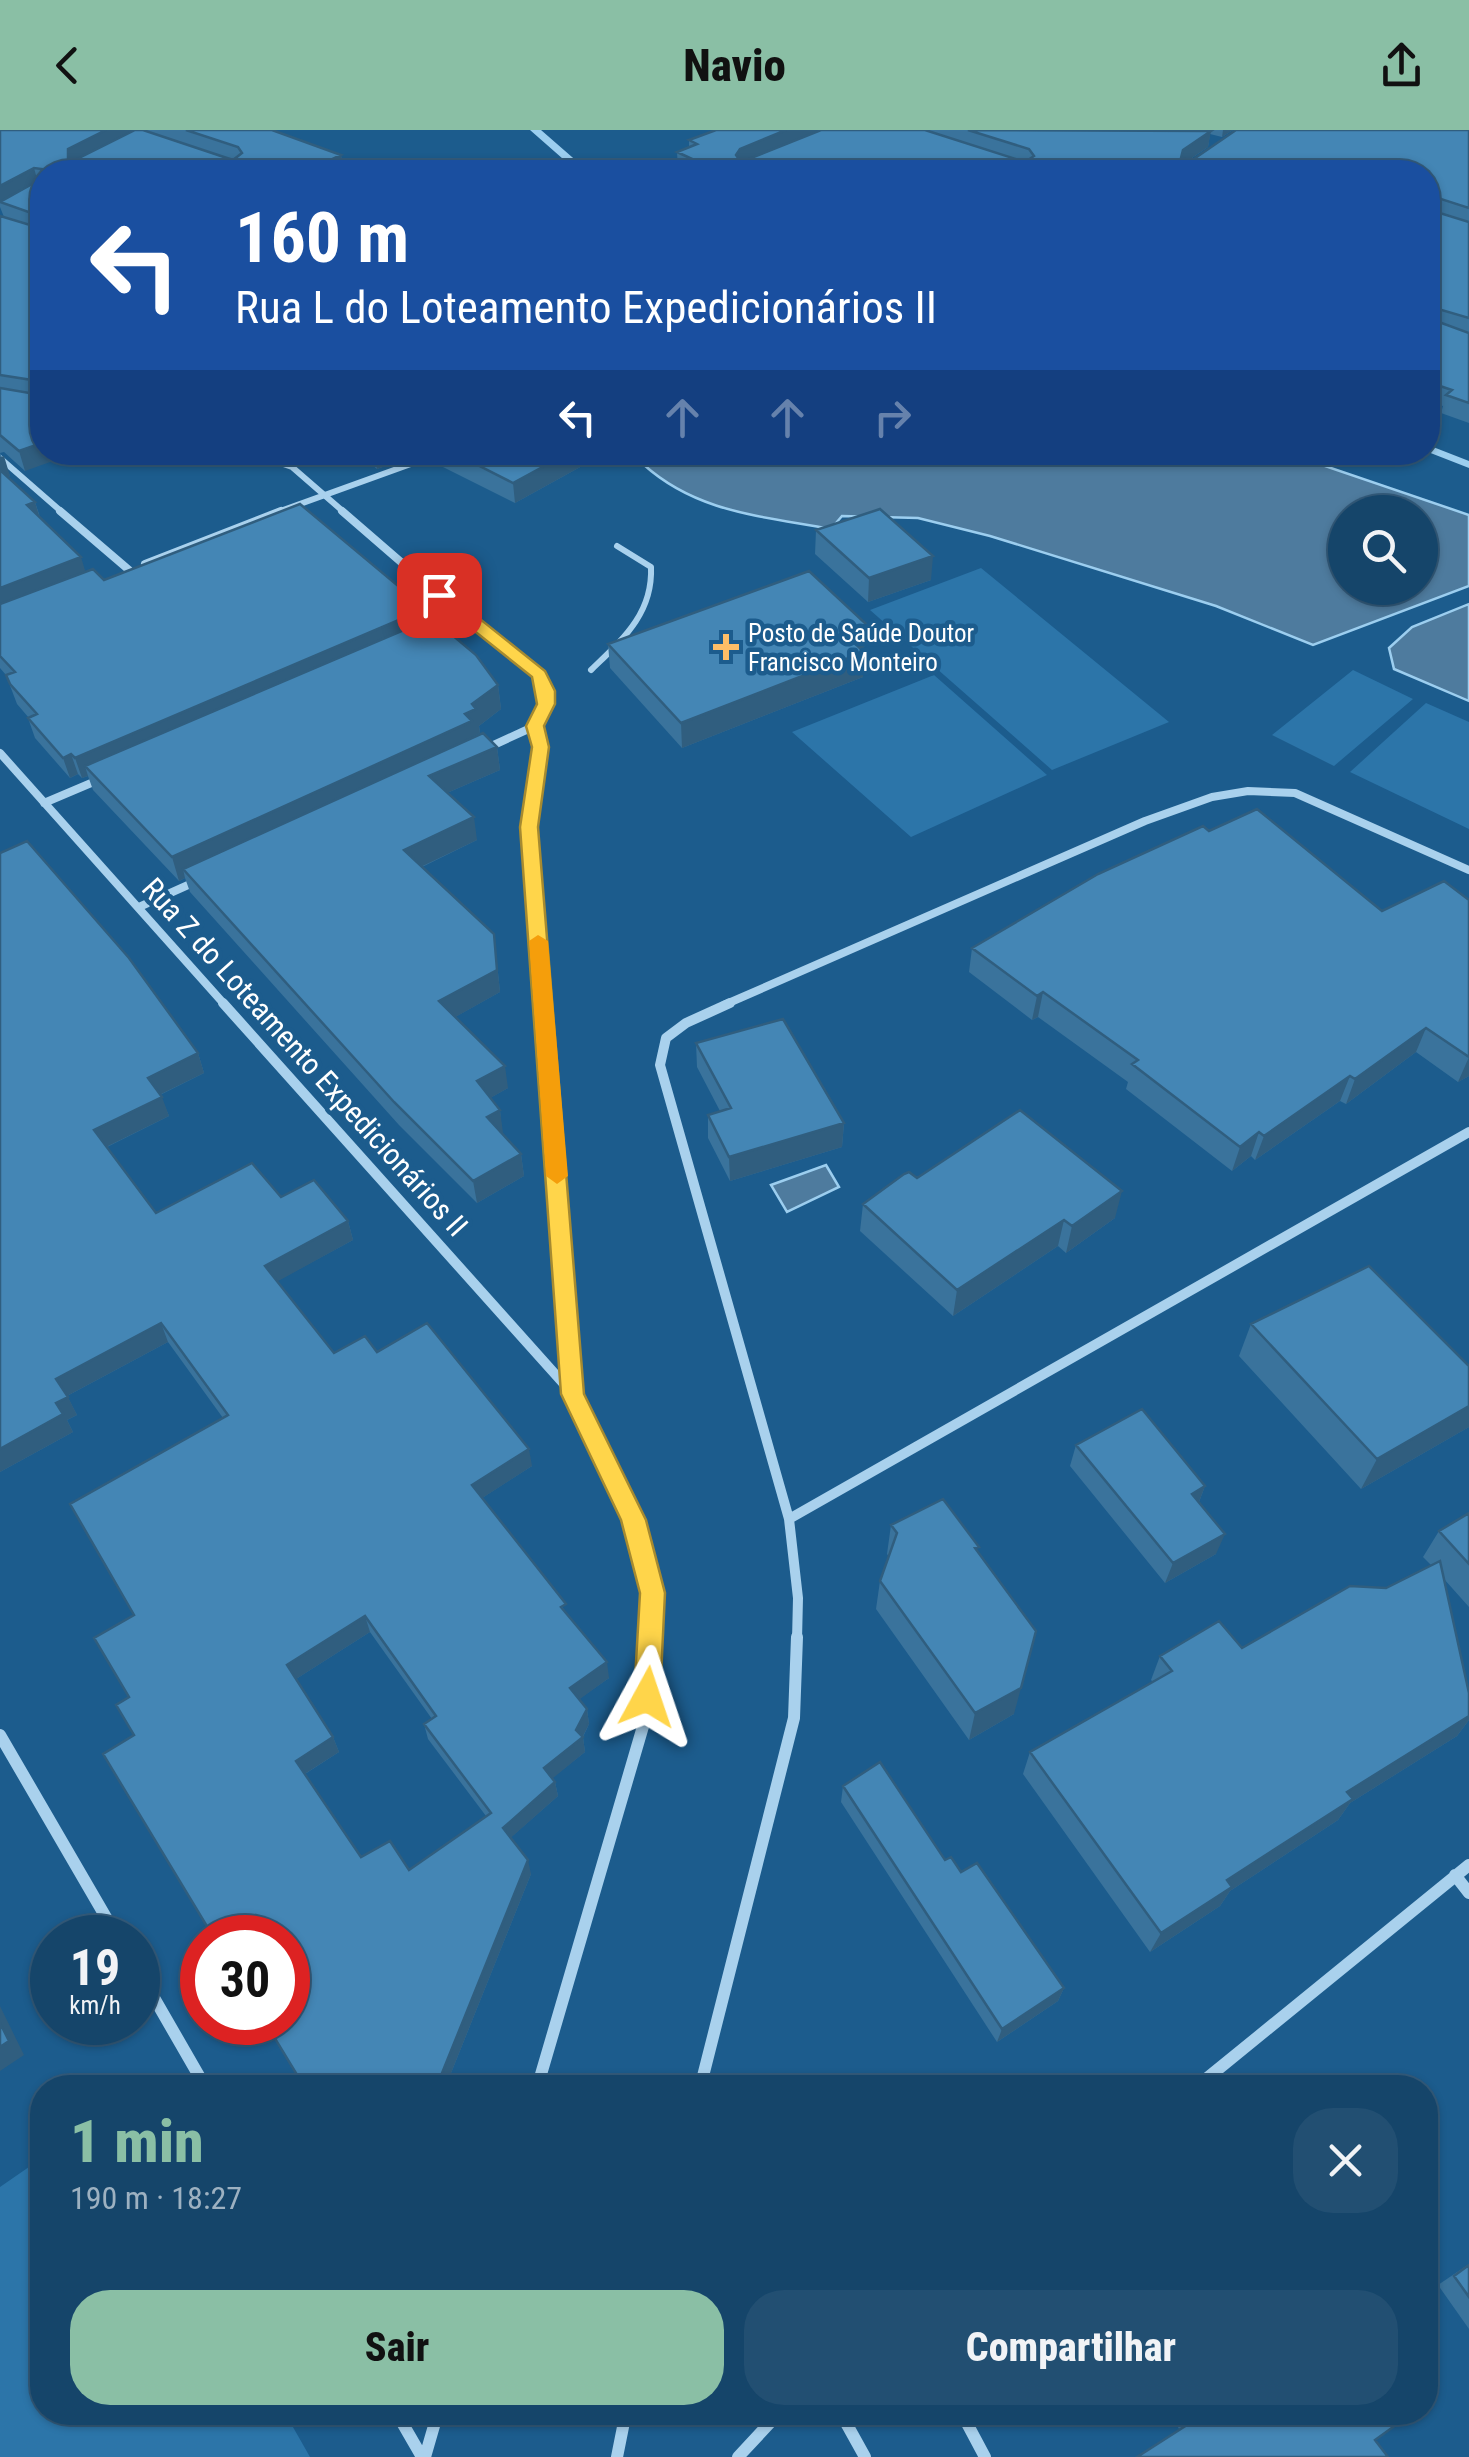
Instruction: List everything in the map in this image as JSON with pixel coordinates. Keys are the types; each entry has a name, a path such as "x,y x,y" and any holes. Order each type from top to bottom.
{"street":[{"path":"0,458 129,570"},
{"path":"284,465 468,620 539,674 546,704 535,726 481,750"},
{"path":"111,578 407,465"},
{"path":"433,635 468,620"},
{"path":"535,726 540,747 529,827 572,1394 634,1520 653,1593 644,1723 541,2075"},
{"name":"Rua Z do Loteamento Expedicionários II","path":"0,753 572,1394"},
{"path":"44,803 115,772"},
{"path":"703,2075 794,1718 798,1598 790,1519 660,1065 666,1038 686,1023 770,984 1145,821 1212,797 1248,791 1295,793 1469,870"},
{"path":"139,907 211,874"},
{"path":"790,1519 1469,1132"},
{"path":"0,1735 105,1915"},
{"path":"1211,2075 1469,1865"},
{"path":"1455,1875 1469,1893"},
{"path":"160,2008 199,2075"},
{"path":"404,2425 423,2457"},
{"path":"423,2457 434,2425"},
{"path":"616,2457 623,2425"},
{"path":"738,2457 768,2425"},
{"path":"847,2425 865,2457"},
{"path":"968,2425 984,2457"}],"lane":[{"path":"592,670 646,614 654,586 651,568 617,546"}],"shaded area":[{"path":"644,465 1322,465 1410,495 1328,495 1328,605 1419,605 1313,645 1216,606 990,536 918,518 842,516 831,529 755,516 685,493"},
{"path":"1438,504 1469,515 1469,586 1438,598"},
{"path":"981,568 1169,722 1052,770 870,610"},
{"path":"1469,604 1469,701 1394,669 1389,648 1412,627"},
{"path":"1353,670 1413,699 1334,766 1272,735"},
{"path":"934,675 1047,775 911,837 792,732"},
{"path":"1426,703 1469,722 1469,829 1350,772"},
{"path":"826,1165 839,1187 787,1212 771,1185"},
{"path":"30,2166 30,2425 292,2425 310,2457 0,2457 0,2187"}],"building":[{"path":"0,130 106,130 68,149 68,158 75,160 30,160 30,170 0,186"},
{"path":"135,130 233,160 75,160"},
{"path":"186,130 272,130 341,155 330,160 233,160 242,153 238,147"},
{"path":"716,130 786,130 740,149 736,155 740,160 694,160 677,152 697,144 689,140"},
{"path":"821,130 925,130 1019,160 746,160"},
{"path":"968,130 1211,131 1183,150 1181,158 1188,160 1028,160 1034,156 1029,149"},
{"path":"1236,130 1469,130 1469,208 1440,199 1440,160 1192,160"},
{"path":"30,185 30,212 0,202"},
{"path":"1440,213 1469,222 1469,318 1440,309"},
{"path":"0,216 30,225 30,380 0,375"},
{"path":"1440,322 1469,333 1469,403 1446,395 1452,390 1440,386"},
{"path":"0,388 30,393 30,447 19,451 0,435"},
{"path":"478,465 546,465 513,483"},
{"path":"0,470 35,502 27,505 81,557 0,588"},
{"path":"300,504 415,600 410,602 420,611 75,758 71,754 63,758 28,718 37,714 6,675 15,672 0,656 0,604 93,569 104,580"},
{"path":"880,509 933,556 869,578 816,530"},
{"path":"809,571 866,624 843,632 864,652 681,723 608,644"},
{"path":"432,618 476,655 498,685 472,704 476,709 465,714 472,721 172,857 85,766"},
{"path":"483,733 497,747 429,776 474,817 404,850 494,934 497,970 439,1001 505,1066 477,1081 500,1110 487,1117 521,1154 473,1181 394,1102 183,869"},
{"path":"1257,809 1382,911 1444,881 1469,900 1469,1057 1426,1028 1355,1079 1350,1076 1264,1136 1259,1132 1240,1147 1132,1064 1138,1060 1043,992 1037,996 972,948 1098,874 1203,826 1209,831"},
{"path":"27,841 129,958 198,1053 148,1078 162,1097 94,1130 156,1213 252,1163 281,1197 314,1180 348,1221 265,1266 334,1353 365,1336 377,1352 427,1323 529,1449 472,1485 566,1604 561,1607 607,1662 570,1688 587,1709 576,1730 583,1737 544,1768 555,1782 503,1828 528,1860 441,2075 297,2075 279,2045 310,2045 310,1915 200,1915 103,1754 134,1735 116,1705 129,1697 94,1638 134,1615 70,1504 228,1415 161,1323 56,1379 68,1397 56,1403 63,1414 0,1449 0,853","holes":["365,1616 436,1716 424,1724 491,1813 409,1870 390,1841 361,1857 296,1761 333,1737 287,1665"]},
{"path":"783,1019 844,1123 729,1157 708,1115 731,1108 696,1043"},
{"path":"1020,1110 1122,1191 1072,1226 1064,1220 957,1290 863,1204 904,1174 909,1172 917,1178"},
{"path":"1369,1266 1469,1366 1469,1406 1377,1459 1251,1324"},
{"path":"1142,1409 1205,1486 1192,1494 1225,1534 1173,1563 1076,1445"},
{"path":"943,1499 1036,1631 1021,1688 975,1713 880,1581 897,1533 891,1525"},
{"path":"1469,1513 1469,1564 1439,1531"},
{"path":"1440,1561 1469,1693 1469,1716 1347,1792 1353,1799 1227,1880 1232,1887 1161,1933 1030,1752 1172,1671 1160,1656 1219,1621 1242,1648 1350,1586 1386,1588"},
{"path":"880,1762 945,1860 951,1857 961,1872 977,1863 1064,1988 1002,2029 843,1786"},
{"path":"0,2023 9,2041 0,2047"},
{"path":"1469,2265 1469,2297 1454,2276"},
{"path":"1187,2425 1396,2425 1375,2440 1388,2457 1137,2457"}],"waterway":[{"path":"535,130 570,160"},
{"path":"1440,453 1469,465"}],"slow traffic":[{"path":"538,941 557,1176"}],"place":[{"name":"Posto de Saúde Doutor Francisco Monteiro","path":"726,647"}],"route":[{"path":"439,595 539,674 546,691 546,704 535,726 540,747 529,827 572,1394 634,1520 653,1593 647,1697"}]}
